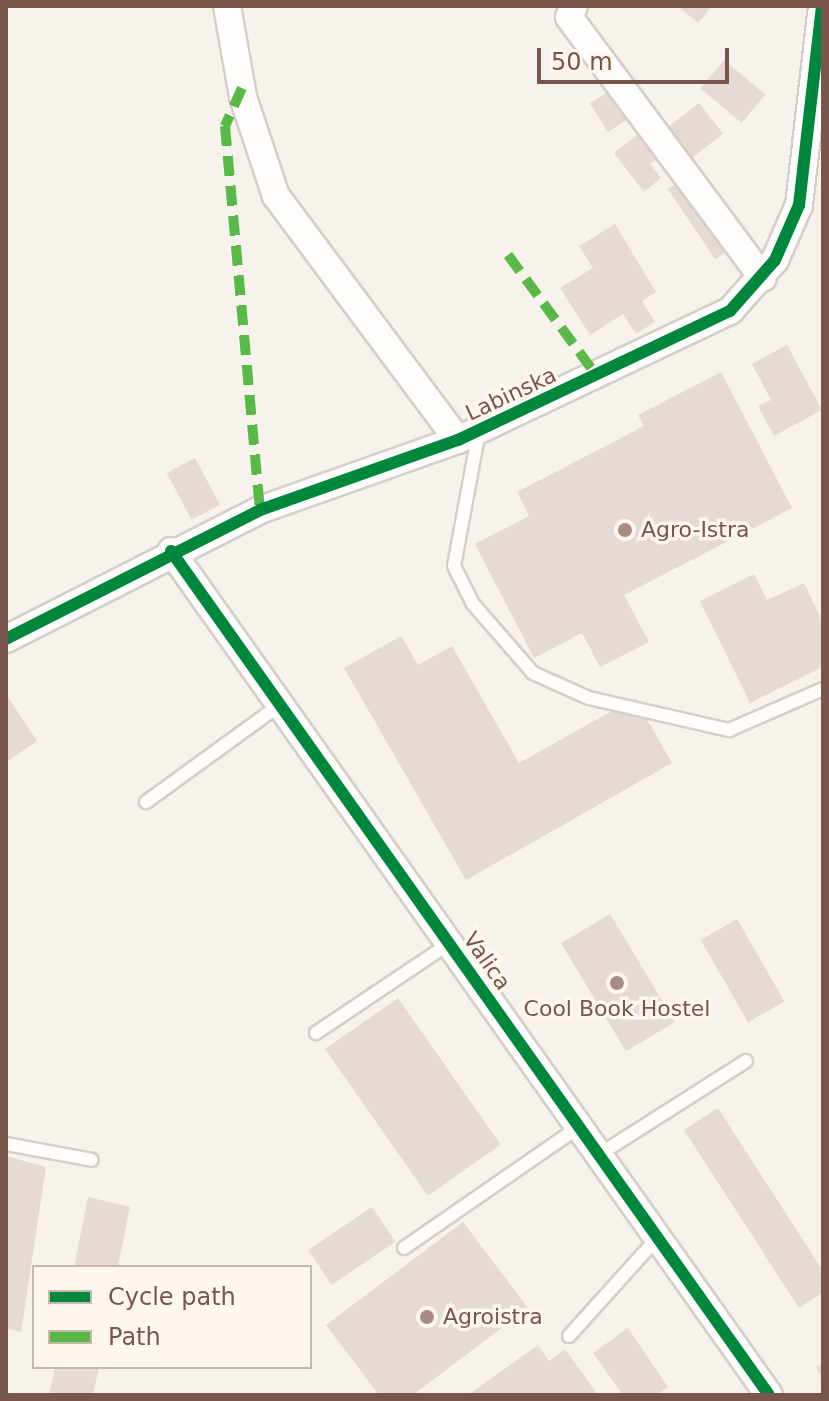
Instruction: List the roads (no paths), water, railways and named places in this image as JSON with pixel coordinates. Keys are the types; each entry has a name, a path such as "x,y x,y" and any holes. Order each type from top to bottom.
{"street":[{"path":"227,6 243,97 276,196 469,436"},
{"path":"574,6 569,17 763,278"},
{"name":"Labinska","path":"6,639 171,551 260,510 469,436 711,323 763,278 802,193 819,8"},
{"name":"Valica","path":"171,551 769,1395"}],"lane":[{"path":"469,436 454,566 473,604 533,673 589,698 729,730 823,689"},
{"path":"146,802 281,704"},
{"path":"316,1033 450,943"},
{"path":"600,1154 746,1061"},
{"path":"404,1248 580,1126"},
{"path":"6,1144 92,1160"},
{"path":"569,1336 658,1236"}],"place":[{"name":"Agro-Istra","path":"625,530"},
{"name":"Cool Book Hostel","path":"617,983"},
{"name":"Agroistra","path":"427,1317"}]}
